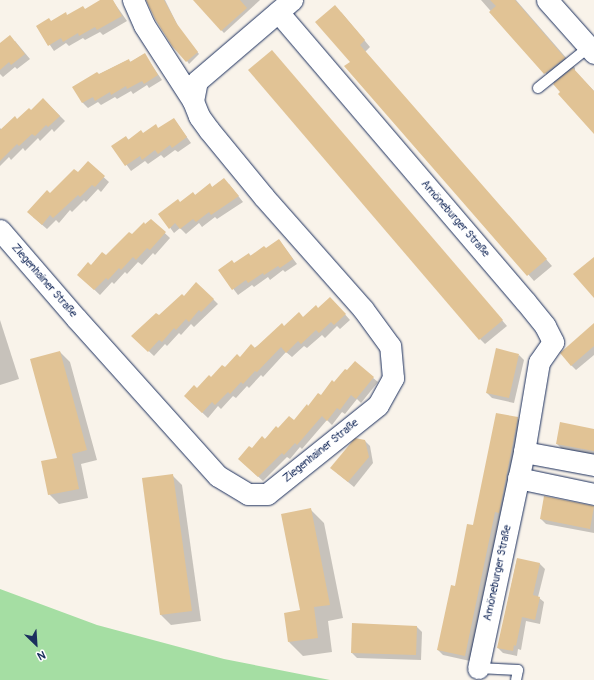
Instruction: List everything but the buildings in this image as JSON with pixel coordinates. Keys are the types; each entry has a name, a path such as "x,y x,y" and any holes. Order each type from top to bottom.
{"street":[{"name":"Ziegenhainer Straße","path":"0,230 76,318 218,476 248,494 267,494 378,405 393,378 390,346 363,309 264,197 209,130 199,116 195,91 144,25 133,0"},
{"path":"548,0 591,50"},
{"path":"195,91 285,6"},
{"name":"Amöneburger Straße","path":"285,6 545,326 553,342 539,362 524,452 478,668"},
{"path":"524,452 594,465"},
{"path":"518,478 594,494"}],"lane":[{"path":"538,88 591,50"},
{"path":"478,668 518,670 516,680"}],"green space":[{"path":"0,589 97,625 224,659 330,680 0,680"}]}
